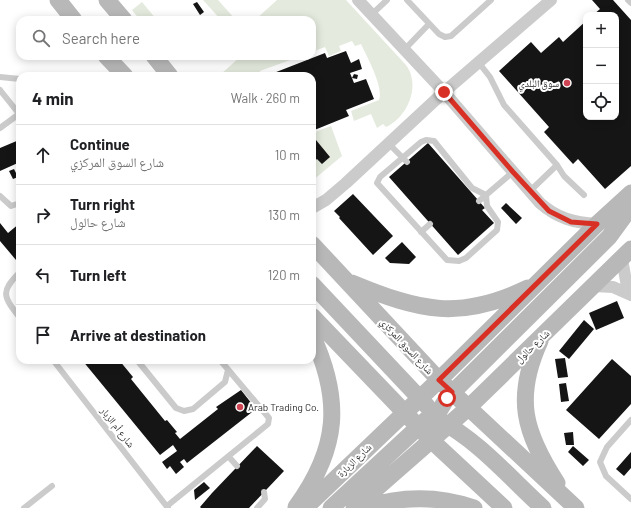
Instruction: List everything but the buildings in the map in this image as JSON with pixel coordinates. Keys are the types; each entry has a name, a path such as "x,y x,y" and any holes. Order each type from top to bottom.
{"main road":[{"path":"58,0 71,16"},
{"path":"107,0 121,16"},
{"path":"104,60 112,72"},
{"path":"110,60 121,72"},
{"path":"157,60 167,72"},
{"path":"404,412 439,380 597,224 631,193"},
{"path":"331,508 434,418 452,392 609,237 631,207"},
{"name":"شارع السوق المركزي","path":"316,248 439,380 572,504"},
{"name":"شارع حالول","path":"468,408 627,254"},
{"path":"347,281 387,298 421,307 441,310 468,309 488,304 512,296 539,282"},
{"path":"316,288 419,398 434,418 472,442 543,508"},
{"path":"316,320 404,412 434,418 468,408"},
{"path":"542,335 530,368 525,388 525,408 528,428 536,447 572,504"},
{"path":"295,508 318,472 328,447 332,429 333,406 330,384 324,362 316,344"},
{"path":"354,508 431,440 439,380"},
{"name":"شارع الزبارة","path":"305,508 404,412"},
{"path":"431,440 434,418"},
{"path":"431,440 504,508"},
{"path":"363,508 391,501 425,498 463,504 474,508"}],"street":[{"path":"358,0 404,51 444,92 549,211 571,222 597,224"},
{"path":"316,206 326,200 389,144 444,92 551,0"},
{"path":"594,286 613,287 630,294 627,254"}],"lane":[{"path":"372,15 387,0"},
{"path":"408,0 429,24 439,34 445,37 451,36 491,0"},
{"path":"628,0 631,3"},
{"path":"404,51 429,24"},
{"path":"478,63 490,77 504,105 557,165 564,176 584,195"},
{"path":"0,77 16,79"},
{"path":"0,90 16,110"},
{"path":"0,128 16,116"},
{"path":"426,140 434,141 472,188 486,195 487,206 497,219 499,226 494,233 466,258 459,261 447,260 377,184 380,177 402,157 420,142 426,140"},
{"path":"389,144 407,162"},
{"path":"530,191 557,165"},
{"path":"479,201 513,172"},
{"path":"0,196 11,206 16,204"},
{"path":"421,232 430,224"},
{"path":"16,275 7,283 4,296 16,312"},
{"name":"شارع أم الزبار","path":"56,364 167,507"},
{"path":"140,364 176,408 184,411 192,409 222,385 227,379 228,370"},
{"path":"167,507 268,424 269,418 223,364"},
{"path":"631,420 610,443 600,462 606,476 631,499"},
{"path":"229,457 237,466"},
{"path":"24,508 52,486"},
{"path":"258,508 265,500 264,492"}],"shaded area":[{"path":"203,0 218,0 232,16 217,16"},
{"path":"277,0 346,0 406,65 410,73 412,91 410,100 401,116 386,127 383,124 377,128 371,114 354,121 351,111 379,100 380,94 374,72 361,44 355,46 352,41 339,46 341,51 329,56 325,47 316,50 316,16 259,16"},
{"path":"142,2 154,16 137,16 132,10"},
{"path":"237,60 290,60 260,72 223,72"},
{"path":"331,126 342,156 316,178 316,132"}],"place":[{"name":"سوق البلدي","path":"567,83"},
{"name":"Arab Trading Co.","path":"240,407"}],"route":[{"path":"444,92 540,203 549,211 571,222 597,224 439,380 452,392 447,398"}]}
